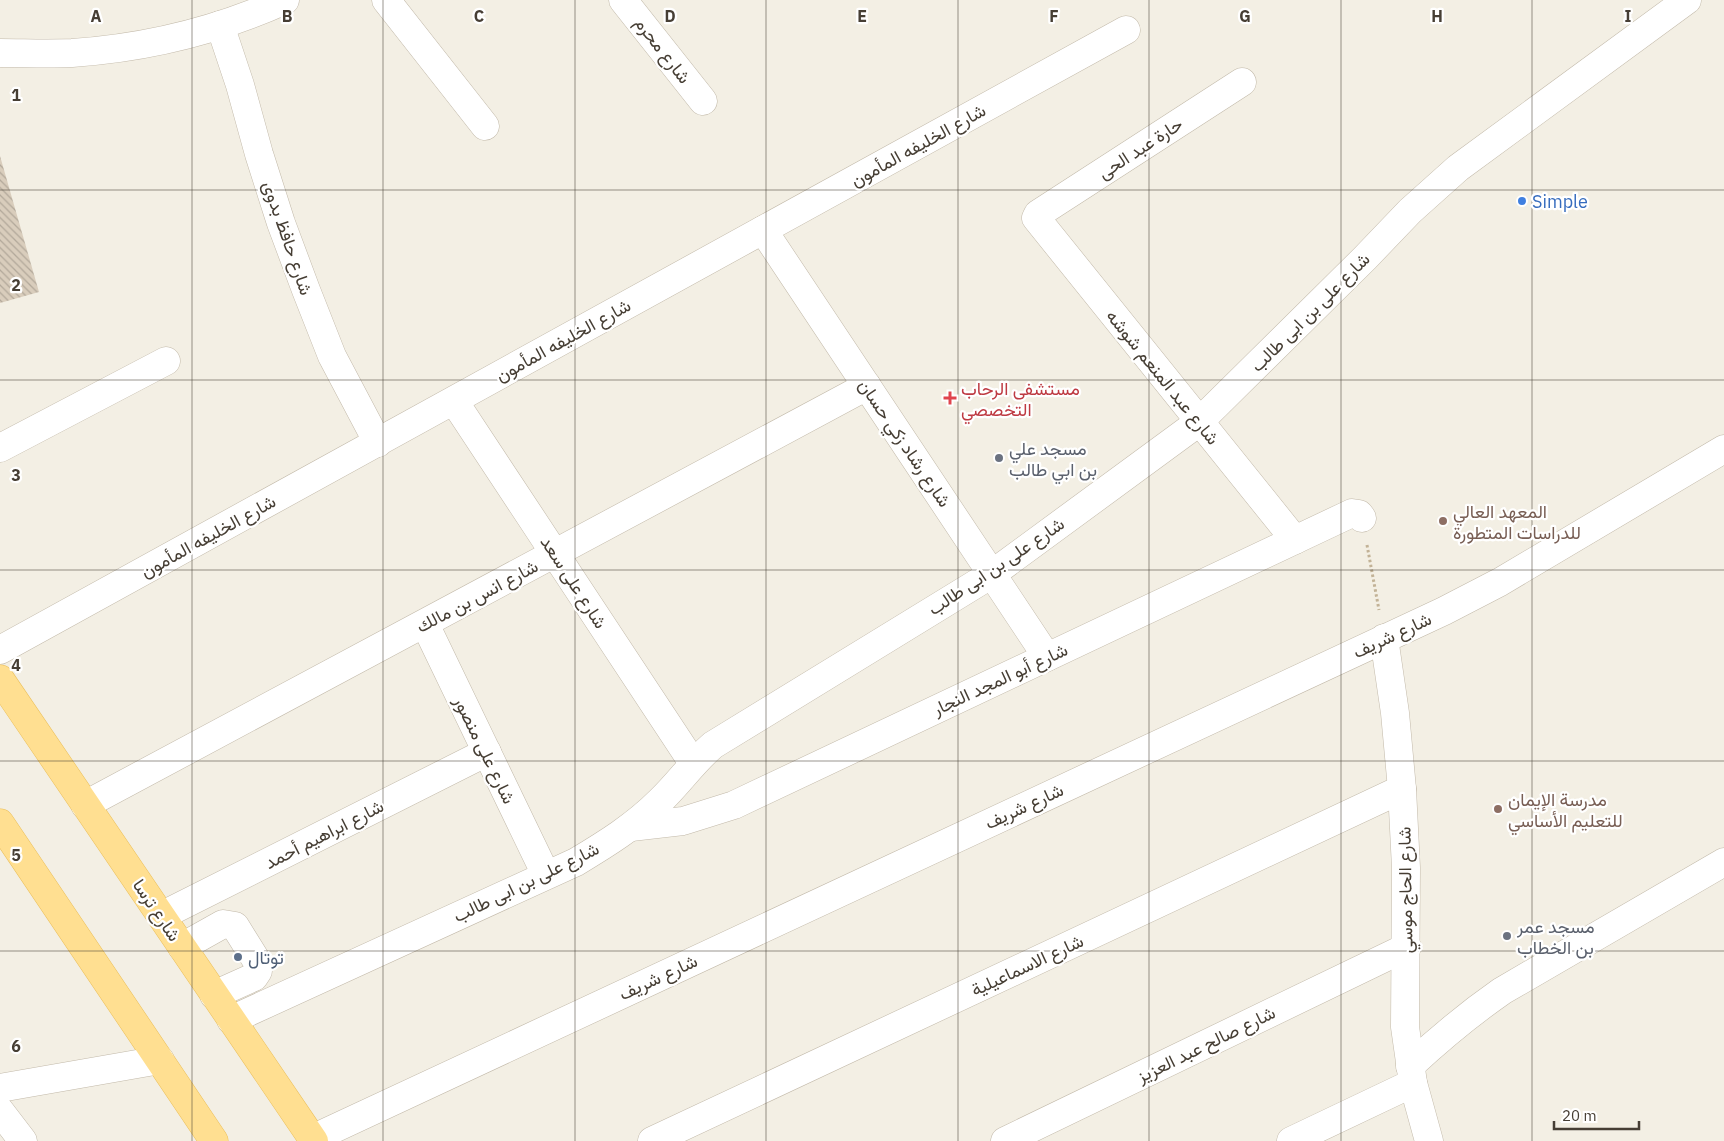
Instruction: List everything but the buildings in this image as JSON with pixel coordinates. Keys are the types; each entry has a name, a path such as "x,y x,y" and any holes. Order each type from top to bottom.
{"main road":[{"name":"شارع ترسا","path":"0,680 313,1140"},
{"path":"0,823 214,1141"}],"street":[{"path":"0,53 70,53 155,42 220,25 285,0"},
{"path":"386,0 485,126"},
{"name":"شارع محرم","path":"623,0 703,101"},
{"name":"شارع على بن ابى طالب","path":"232,1020 576,862 630,828 661,801 693,763 725,737 992,574 1199,422 1366,258 1410,211 1458,168 1687,0"},
{"name":"شارع حافظ بدوى","path":"220,25 281,222 306,290 332,356 378,443"},
{"name":"شارع الخليفه المأمون","path":"0,650 1126,30"},
{"name":"حارة عبد الحى","path":"1038,214 1242,82"},
{"name":"شارع عبد المنعم شوشه","path":"1038,214 1036,217 1037,221 1295,540"},
{"name":"شارع رشاد زكي حسان","path":"763,230 1046,657"},
{"path":"0,448 166,361"},
{"name":"شارع انس بن مالك","path":"86,805 867,386"},
{"name":"شارع على سعد","path":"454,401 693,763"},
{"name":"شارع شريف","path":"313,1140 1444,611 1500,582 1724,449"},
{"name":"شارع أبو المجد النجار","path":"630,828 683,821 734,805 1352,513 1359,514 1362,518"},
{"name":"شارع على منصور","path":"425,624 546,875"},
{"name":"شارع الحاج موسي","path":"1384,638 1395,713 1402,789 1407,947 1404,987 1405,1027 1411,1075 1429,1141"},
{"name":"شارع ابراهيم أحمد","path":"161,916 487,752"},
{"name":"شارع الاسماعيلية","path":"652,1141 1402,789"},
{"path":"1291,1141 1411,1075 1439,1039 1502,991 1724,862"},
{"path":"182,947 223,924 235,926 258,963 258,971 254,976 214,995"},
{"name":"شارع صالح عبد العزيز","path":"1005,1141 1407,947"},
{"path":"0,1088 160,1060"},
{"path":"0,1111 23,1141"}],"path":[{"path":"1362,518 1384,638"}],"place":[{"name":"Simple","path":"1522,201"},
{"name":"مستشفى الرحاب التخصصي","path":"950,398"},
{"name":"مسجد علي بن ابي طالب","path":"999,458"},
{"name":"المعهد العالي للدراسات المتطورة","path":"1443,521"},
{"name":"مدرسة الإيمان للتعليم الأساسي","path":"1498,809"},
{"name":"مسجد عمر بن الخطاب","path":"1507,936"},
{"name":"توتال","path":"238,957"}]}
